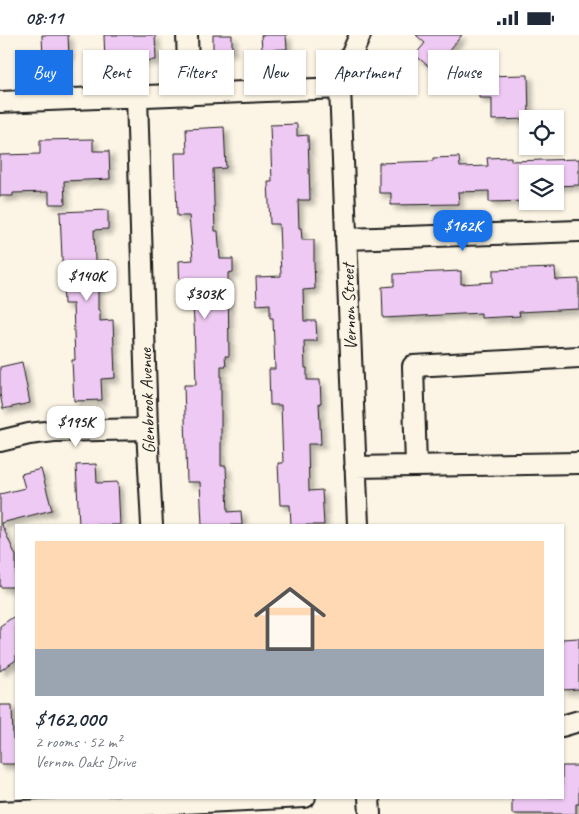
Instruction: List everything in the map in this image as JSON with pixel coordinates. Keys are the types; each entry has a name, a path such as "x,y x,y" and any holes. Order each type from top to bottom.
{"street":[{"path":"186,35 187,50"},
{"name":"Vernon Street","path":"353,50 360,35"},
{"path":"234,93 316,90"},
{"path":"0,102 189,95"},
{"name":"Vernon Street","path":"340,95 358,524"},
{"name":"Glenbrook Avenue","path":"137,96 147,429 152,524"},
{"path":"346,239 579,231"},
{"path":"416,466 413,366 579,357"},
{"path":"0,441 28,434 54,431 147,429"},
{"path":"355,467 579,463"},
{"path":"564,725 579,721"},
{"path":"0,812 166,800 212,799"},
{"path":"369,799 370,814"}],"building":[{"path":"42,35 68,35 69,50 43,50"},
{"path":"104,35 155,35 156,60 149,60 149,50 105,50"},
{"path":"213,35 232,35 232,50 213,50"},
{"path":"261,35 286,35 287,49 262,50"},
{"path":"416,35 462,35 450,50 428,50 428,66 418,58 418,51 425,43"},
{"path":"528,75 529,110 519,110 519,119 492,120 492,98 479,98 479,95 499,95 499,76"},
{"path":"297,124 297,136 308,135 310,200 298,200 299,228 301,228 302,240 314,240 315,289 303,290 304,321 316,321 317,341 304,341 305,368 307,368 307,380 320,380 321,403 319,403 321,444 308,444 309,491 322,490 324,524 291,524 290,505 280,505 278,463 283,463 281,405 270,405 269,369 275,369 273,318 270,318 270,304 257,305 256,277 281,276 279,224 270,224 268,182 272,182 270,125"},
{"path":"224,127 226,168 213,169 215,231 218,231 220,259 233,259 233,272 228,273 229,356 225,356 226,366 221,366 221,466 226,466 228,512 241,511 242,524 202,524 200,482 187,482 184,385 196,385 194,321 192,293 180,294 179,261 193,260 189,216 177,216 175,153 187,153 186,129"},
{"path":"93,139 93,151 109,151 110,179 64,181 65,204 49,204 49,192 13,193 13,196 0,196 0,155 40,154 40,140"},
{"path":"459,157 460,167 488,166 487,158 511,157 511,161 579,159 579,185 564,186 564,165 519,165 519,201 489,202 489,191 458,192 459,204 391,205 391,193 379,193 379,163 433,161 433,158"},
{"path":"108,210 108,229 94,230 95,261 109,260 110,278 98,278 98,310 100,310 100,321 113,320 115,378 101,379 102,400 74,401 72,360 75,360 73,304 64,304 60,212"},
{"path":"555,268 556,280 579,279 579,309 519,312 520,316 481,318 481,313 383,318 382,287 394,286 394,274 461,271 461,284 493,282 493,270"},
{"path":"22,362 30,403 3,409 0,394 0,367"},
{"path":"96,464 97,483 118,482 120,524 79,524 76,465"},
{"path":"41,469 52,510 1,523 15,554 15,587 0,587 0,494 25,488 21,474"},
{"path":"15,616 15,661 0,671 0,626"},
{"path":"579,638 579,689 564,690 564,639"},
{"path":"0,705 12,705 15,764 0,764"},
{"path":"564,766 579,766 579,804 576,804 576,814 512,814 512,799 564,799"}]}
